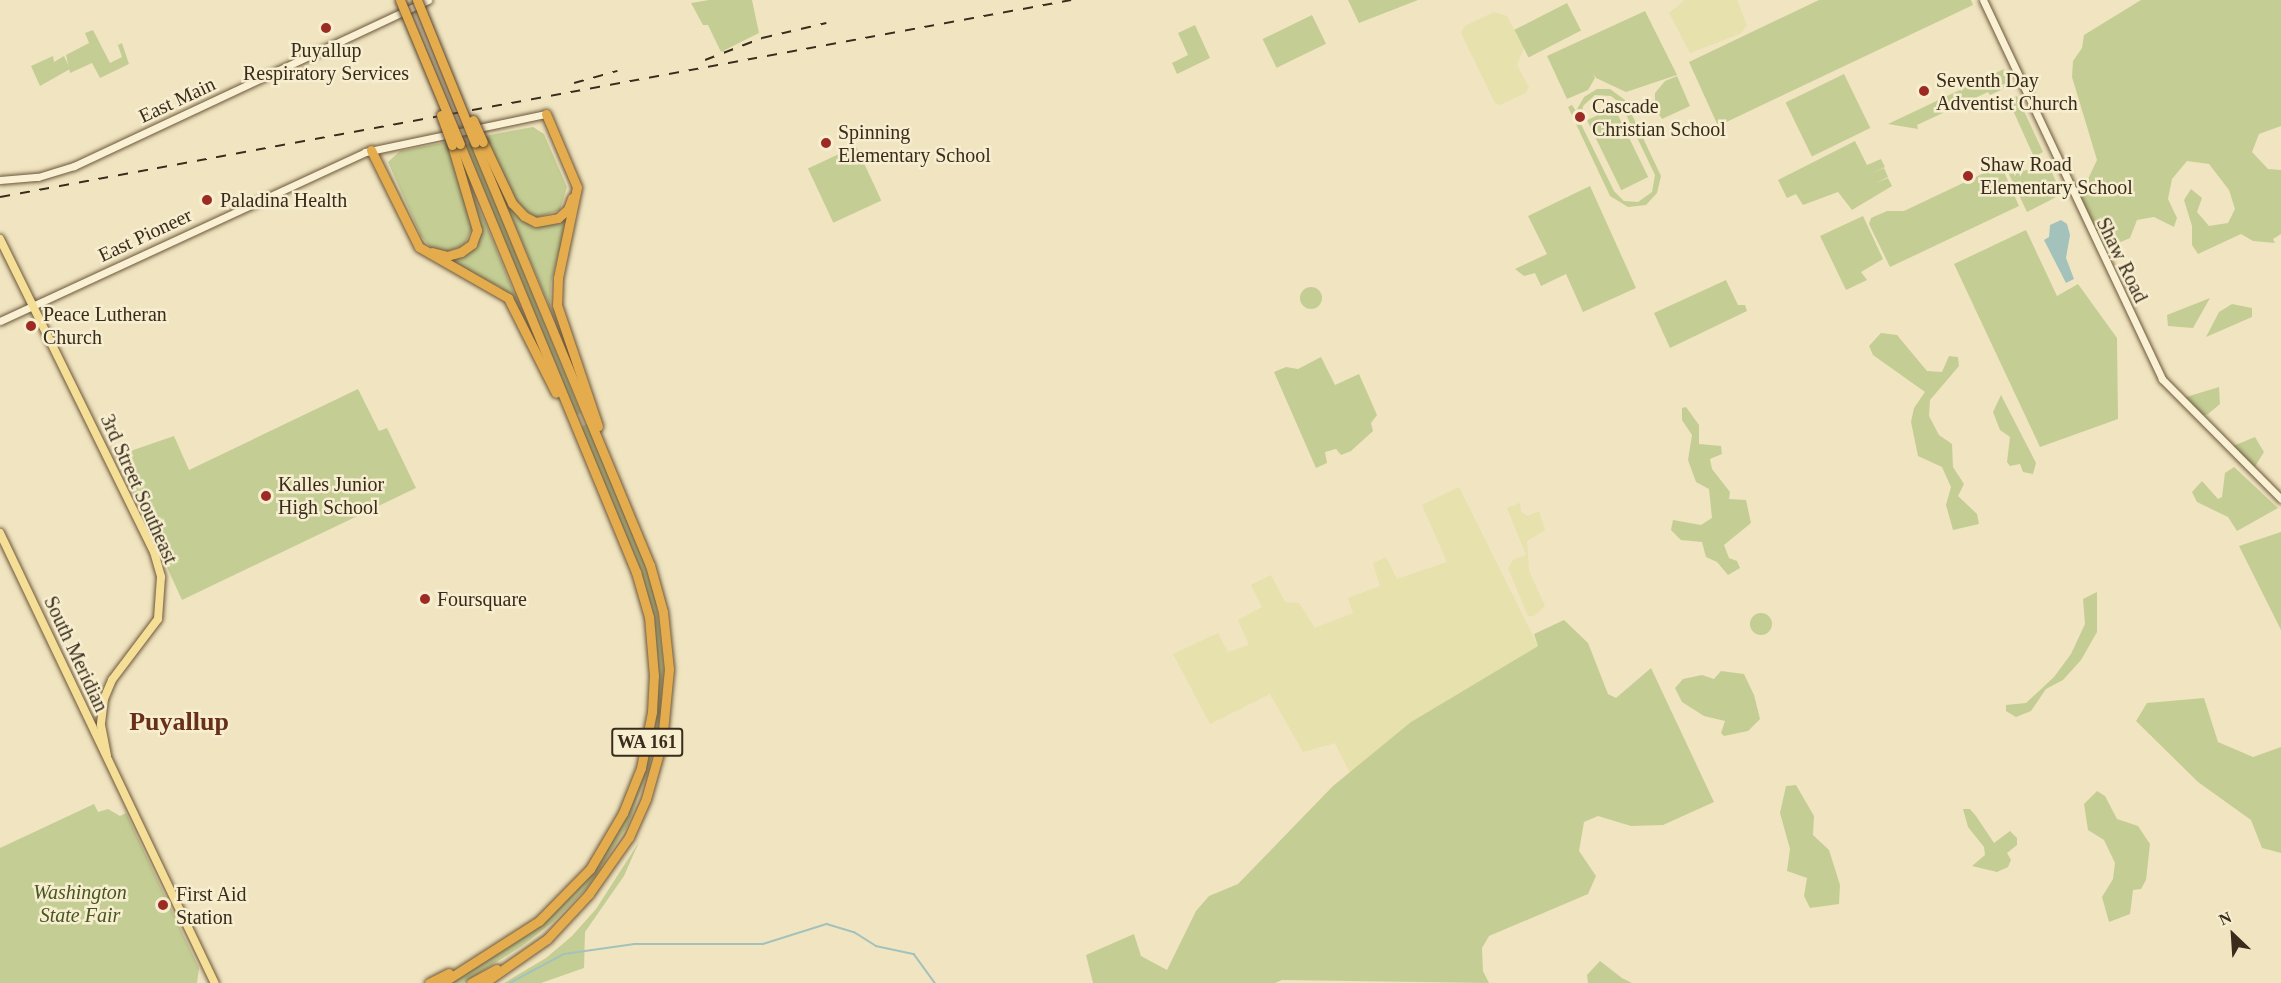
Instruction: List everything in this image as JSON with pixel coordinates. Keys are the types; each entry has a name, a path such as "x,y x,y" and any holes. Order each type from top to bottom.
{"highway":[{"path":"373,149 418,240 431,252 447,256 467,249 477,230 456,145 399,0"},
{"name":"WA 161","path":"417,0 479,143 650,565 663,612 669,669 666,723 656,768 629,837 605,874 561,923 532,947 471,983"},
{"path":"479,143 518,211 536,222 558,218 568,209 573,192 544,115"},
{"path":"544,115 578,187 556,287 559,313 622,496"},
{"name":"WA 161","path":"442,983 513,941 549,912 590,869 623,813 647,742 654,676 649,617 636,572 456,145"},
{"path":"373,149 418,248 496,289 512,303 608,504"},
{"path":"484,983 547,939 561,923"},
{"path":"429,983 513,941"}],"main road":[{"name":"East Main","path":"0,180 38,177 74,166 428,0"},
{"name":"Shaw Road","path":"1983,0 2162,379 2281,499"},
{"name":"East Pioneer","path":"0,321 373,149 544,115"},
{"name":"3rd Street Southeast","path":"0,239 35,304 154,552 161,577 158,619 111,680 104,699 101,726 107,755"},
{"name":"South Meridian","path":"0,533 215,983"}],"shaded area":[{"path":"1685,0 1737,0 1747,25 1740,34 1690,53 1669,13"},
{"path":"1494,12 1507,16 1524,48 1517,65 1529,87 1526,93 1500,105 1495,103 1461,33 1465,26"},
{"path":"1459,487 1538,646 1411,722 1351,775 1335,743 1303,752 1270,694 1210,724 1173,654 1218,633 1228,652 1249,645 1238,620 1262,607 1251,585 1271,575 1285,602 1299,603 1315,628 1353,613 1348,598 1380,586 1373,563 1386,557 1397,579 1447,562 1422,505"},
{"path":"1520,503 1521,512 1528,516 1539,511 1545,530 1527,541 1529,571 1545,606 1534,616 1528,616 1508,568 1513,560 1526,555 1507,508"}],"green space":[{"path":"709,0 752,0 759,33 721,52 708,25 703,25 691,3"},
{"path":"1348,0 1418,0 1359,23"},
{"path":"1819,0 1971,0 1973,5 1718,126 1689,62"},
{"path":"2141,0 2281,0 2281,126 2259,134 2252,152 2268,169 2281,170 2281,234 2273,239 2275,243 2253,241 2241,234 2198,254 2192,245 2192,226 2184,200 2191,189 2202,198 2197,212 2209,226 2228,223 2235,209 2229,190 2209,164 2187,161 2172,179 2168,199 2177,218 2174,227 2154,217 2137,220 2130,238 2105,249 2080,196 2097,160 2072,77 2073,61 2082,48 2084,35"},
{"path":"1567,3 1581,31 1529,57 1514,30"},
{"path":"1645,11 1677,75 1626,92 1596,78 1593,73 1595,78 1588,90 1567,99 1547,56"},
{"path":"1312,15 1326,44 1277,68 1263,39"},
{"path":"1195,25 1210,58 1177,74 1172,63 1188,55 1178,33"},
{"path":"93,30 110,63 122,57 115,37 118,45 122,43 129,64 100,78 92,63 70,73 66,55 89,43 85,33"},
{"path":"53,56 54,62 64,56 70,69 40,86 31,66"},
{"path":"2004,69 2012,85 1990,95 1988,92 1917,125 1918,129 1888,124"},
{"path":"1844,74 1870,128 1812,156 1786,102"},
{"path":"1677,76 1690,106 1662,119 1655,108 1655,93 1665,81"},
{"path":"1597,89 1610,89 1625,100 1661,176 1657,193 1646,205 1628,207 1610,196 1568,107 1572,105 1576,111 1584,97","holes":["1595,95 1611,96 1621,104 1655,175 1652,192 1638,202 1624,201 1614,191 1581,124 1583,106"]},
{"path":"2017,96 2043,152 2034,157 2011,106 2006,107 2003,102"},
{"path":"1614,107 1648,177 1621,190 1587,120"},
{"path":"533,127 544,134 567,187 560,210 536,218 518,205 484,136"},
{"path":"1855,141 1867,165 1881,159 1885,167 1872,173 1884,168 1888,177 1876,183 1888,178 1892,186 1852,210 1838,192 1803,205 1796,194 1787,198 1778,180"},
{"path":"447,142 472,228 464,245 445,253 431,248 421,236 388,162 400,151"},
{"path":"471,144 581,413 576,415 464,145"},
{"path":"856,146 881,200 833,223 808,168"},
{"path":"2046,160 2062,194 2027,212 2005,166 2010,164 2024,171"},
{"path":"2001,165 2019,206 1890,267 1869,224 1871,218 1887,211 1904,211"},
{"path":"468,186 524,317 500,287 444,261 463,257 475,245 479,221"},
{"path":"1590,186 1636,288 1583,312 1566,274 1541,286 1535,273 1524,276 1515,269 1547,254 1528,216"},
{"path":"500,190 517,216 532,226 554,223 570,210 551,282 550,307"},
{"path":"1863,216 1883,259 1861,272 1867,280 1846,290 1820,236"},
{"path":"2026,230 2057,296 2078,284 2117,338 2118,419 2040,447 1954,264"},
{"path":"1726,280 1738,305 1745,305 1747,311 1670,348 1654,313"},
{"path":"1311,287 1319,290 1322,298 1319,306 1311,309 1303,306 1300,298 1303,290"},
{"path":"2210,298 2193,328 2168,326 2167,315"},
{"path":"2232,304 2252,308 2252,317 2206,337 2219,312"},
{"path":"1881,333 1897,335 1927,371 1942,372 1949,356 1958,357 1959,366 1930,400 1929,416 1939,435 1952,444 1953,467 1964,484 1958,496 1977,514 1979,524 1953,530 1946,505 1951,487 1942,467 1918,456 1911,422 1914,408 1925,392 1873,355 1869,346"},
{"path":"1321,357 1335,385 1359,374 1377,415 1371,423 1373,431 1351,451 1341,455 1336,449 1325,452 1327,463 1316,468 1274,372 1286,367 1298,369"},
{"path":"2219,387 2220,404 2208,414 2201,416 2183,398"},
{"name":"Kalles Junior High School","path":"358,389 379,431 387,428 416,488 182,600 116,456 174,436 189,470"},
{"path":"2001,395 2036,463 2033,474 2023,472 2020,464 2010,466 2007,462 2010,437 2000,430 1993,412"},
{"path":"1686,407 1699,425 1699,444 1721,446 1722,454 1710,459 1712,469 1730,492 1729,499 1746,500 1751,523 1724,545 1729,558 1737,561 1740,568 1728,575 1717,562 1706,557 1702,542 1681,540 1671,530 1673,520 1701,525 1712,518 1709,489 1696,482 1688,460 1692,435 1682,420 1682,408"},
{"path":"587,424 643,559 656,600 664,669 657,743 628,825 588,887 553,922 522,946 463,983 451,983 531,933 575,893 622,825 651,746 658,673 651,607 641,570 580,427"},
{"path":"2255,437 2264,452 2254,468 2233,446"},
{"path":"2234,467 2278,508 2237,531 2228,517 2197,502 2192,492 2202,481 2218,499 2222,497 2225,473"},
{"path":"2281,532 2281,630 2239,546"},
{"path":"2097,592 2097,632 2081,660 2063,680 2046,689 2031,711 2016,717 2006,711 2006,705 2026,703 2054,677 2071,654 2085,624 2083,599"},
{"path":"1761,613 1769,616 1772,624 1769,632 1761,635 1753,632 1750,624 1753,616"},
{"path":"1564,620 1588,643 1608,694 1616,698 1651,668 1714,802 1663,825 1631,826 1598,816 1584,822 1579,851 1596,876 1588,894 1489,936 1482,948 1483,971 1489,983 1282,980 1275,983 1093,983 1086,955 1134,934 1141,956 1167,970 1196,911 1209,896 1238,884 1333,786 1411,722 1538,646 1534,634"},
{"path":"1721,671 1744,674 1754,695 1760,719 1748,731 1724,736 1721,733 1725,721 1704,716 1682,702 1675,688 1683,679 1702,675 1714,679"},
{"path":"2204,698 2218,742 2253,757 2281,747 2281,853 2262,848 2251,820 2198,782 2136,721 2147,703"},
{"path":"1796,785 1814,816 1813,835 1829,850 1840,885 1839,904 1810,908 1804,896 1807,878 1787,871 1790,849 1780,813 1786,786"},
{"path":"2097,791 2105,796 2117,819 2138,826 2150,844 2146,880 2141,889 2133,890 2130,914 2109,922 2102,897 2113,879 2115,863 2104,840 2088,830 2084,804"},
{"name":"Washington State Fair","path":"94,804 98,812 108,809 120,816 126,813 199,968 197,983 0,983 0,848"},
{"path":"1963,809 1970,809 1994,843 2010,831 2017,838 2017,845 2007,853 2011,860 2008,867 1997,872 1972,866 1985,855 1984,847 1968,827"},
{"path":"639,842 624,876 585,932 584,968 541,983 504,983 546,958 572,936 596,909"},
{"path":"1600,961 1632,983 1588,983 1587,975"}],"water":[{"path":"2061,220 2067,224 2070,235 2066,258 2074,279 2066,283 2044,240 2049,237 2050,225"}],"waterway":[{"path":"510,983 564,954 634,944 763,944 827,924 854,932 876,946 914,954 935,983"}],"railway":[{"path":"0,197 1071,0"},
{"path":"705,60 762,38 826,23"},
{"path":"574,83 617,71"}],"place":[{"name":"Puyallup Respiratory Services","path":"326,28"},
{"name":"Seventh Day Adventist Church","path":"1924,91"},
{"name":"Cascade Christian School","path":"1580,117"},
{"name":"Spinning Elementary School","path":"826,143"},
{"name":"Shaw Road Elementary School","path":"1968,176"},
{"name":"Paladina Health","path":"207,200"},
{"name":"Peace Lutheran Church","path":"31,326"},
{"name":"Kalles Junior High School","path":"266,496"},
{"name":"Foursquare","path":"425,599"},
{"name":"First Aid Station","path":"163,905"}],"district":[{"name":"Puyallup","path":"179,722"}]}
